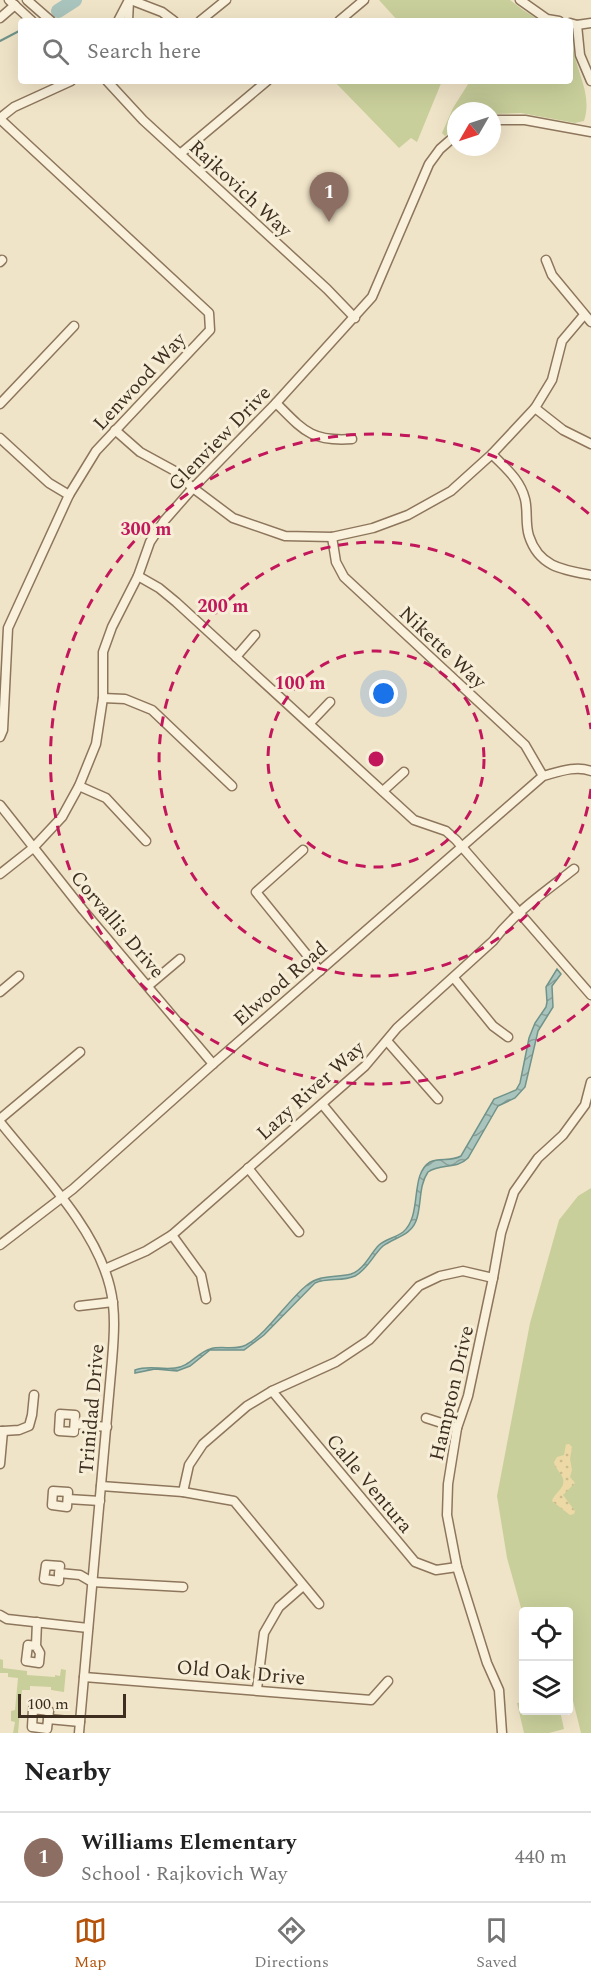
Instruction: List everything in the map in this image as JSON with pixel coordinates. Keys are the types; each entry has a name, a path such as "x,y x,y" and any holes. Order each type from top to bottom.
{"street":[{"path":"120,18 130,0"},
{"path":"128,18 130,0"},
{"path":"130,0 162,12 170,18"},
{"path":"204,18 226,0"},
{"path":"343,18 364,0"},
{"path":"520,0 546,18"},
{"path":"14,2 26,5 33,1"},
{"path":"33,1 33,18"},
{"path":"33,1 48,18"},
{"path":"0,18 14,2"},
{"path":"14,2 30,18"},
{"path":"591,23 573,24 580,55 591,81"},
{"path":"0,118 14,107 65,84"},
{"name":"Rajkovich Way","path":"110,84 143,120 355,318"},
{"path":"180,154 263,84"},
{"name":"Lenwood Way","path":"0,118 209,313 210,330 96,451 69,495 4,627 3,730 0,737"},
{"path":"501,120 525,120 590,130"},
{"name":"Glenview Drive","path":"0,874 33,848 62,817 79,786 96,744 102,698 102,652 138,576 150,542 164,521 193,488 276,403 372,297 429,164 447,143"},
{"path":"546,260 552,275 591,322"},
{"path":"115,430 140,452 173,470 233,518 285,536 332,537 373,528 408,515 451,491 492,454 535,408 552,380 562,341 584,315"},
{"path":"0,404 74,326"},
{"path":"276,403 305,432 329,441 352,439"},
{"path":"535,408 563,430 591,444"},
{"path":"0,438 49,483 69,495"},
{"path":"492,454 515,477 525,498 529,535 540,557 560,570 591,575"},
{"name":"Nikette Way","path":"332,537 336,562 344,577 525,745 543,776"},
{"path":"138,576 159,588 414,820 446,831 591,995"},
{"path":"236,657 255,635"},
{"path":"102,698 125,699 152,710 232,786"},
{"path":"310,723 330,702"},
{"name":"Elwood Road","path":"0,1245 73,1189 543,776 565,770 591,771"},
{"path":"383,791 404,772"},
{"path":"79,786 106,798 146,841"},
{"name":"Corvallis Drive","path":"0,805 33,848 213,1064"},
{"path":"303,850 256,892 320,971"},
{"name":"Lazy River Way","path":"105,1269 146,1251 172,1235 364,1066 397,1028 493,941 518,912 574,869"},
{"path":"148,986 180,959"},
{"path":"0,992 19,976"},
{"path":"454,978 493,1026 508,1037"},
{"path":"387,1041 438,1099"},
{"path":"0,1121 80,1052"},
{"name":"Hampton Drive","path":"502,1733 499,1690 487,1663 457,1567 447,1515 448,1484 457,1428 468,1396 501,1233 514,1192 538,1158 588,1107 591,1082"},
{"path":"322,1104 382,1177"},
{"name":"Trinidad Drive","path":"0,1121 61,1197 95,1245 105,1269 113,1302 114,1334 79,1733"},
{"path":"248,1168 299,1232"},
{"path":"172,1235 201,1275 206,1299"},
{"path":"183,1492 189,1465 202,1444 247,1406 272,1391 336,1362 369,1340 419,1286 440,1276 463,1271 493,1278"},
{"path":"79,1306 113,1302"},
{"name":"Calle Ventura","path":"272,1391 415,1562 436,1570 457,1567"},
{"path":"0,1464 1,1431 19,1430 29,1426 34,1395"},
{"path":"426,1418 457,1428"},
{"path":"75,1424 106,1427"},
{"path":"101,1486 183,1492 234,1501 319,1605"},
{"path":"68,1498 100,1501"},
{"path":"59,1574 80,1575 92,1582 183,1587"},
{"path":"257,1689 264,1633 279,1607 303,1586"},
{"path":"0,1615 7,1619 88,1628"},
{"path":"36,1646 37,1622"},
{"name":"Old Oak Drive","path":"84,1677 257,1689 371,1700 388,1681"},
{"path":"48,1719 80,1722"}],"green space":[{"path":"379,0 510,0 536,18 395,18"},
{"path":"573,48 586,98 584,121 575,123 521,113 501,114 501,102 457,102 468,84 573,84"},
{"path":"337,84 441,84 417,142 411,138 399,148"},
{"path":"447,122 447,135 445,136 442,133"},
{"path":"591,1188 591,1733 581,1733 573,1701 573,1607 521,1607 507,1558 497,1496 530,1323 559,1220 578,1196"},
{"path":"0,1659 3,1660 3,1668 27,1671 27,1675 55,1677 55,1675 60,1676 61,1669 66,1670 64,1692 51,1690 51,1687 30,1686 30,1690 22,1690 18,1733 13,1733 15,1722 11,1721 11,1711 15,1710 18,1678 8,1677 8,1673 0,1673"},
{"path":"520,1715 561,1715 564,1729 549,1733 524,1733"}],"sand":[{"path":"566,1444 572,1447 570,1477 575,1483 563,1495 575,1511 570,1515 552,1501 564,1481 554,1462 557,1457 564,1455"}],"water":[{"path":"557,969 561,974 552,986 553,1007 538,1031 525,1087 515,1098 498,1106 468,1158 459,1164 428,1172 423,1183 418,1215 410,1230 383,1246 355,1276 315,1283 264,1335 244,1350 210,1350 190,1366 177,1371 155,1369 135,1373 135,1370 145,1368 180,1367 210,1349 237,1348 246,1345 262,1333 307,1285 323,1278 356,1272 379,1245 403,1232 413,1216 420,1176 424,1168 430,1162 461,1156 494,1099 516,1090 520,1083 529,1038 535,1023 546,1007 546,987"}],"waterway":[{"path":"58,11 75,0"},
{"path":"0,41 18,32"}],"place":[{"name":"Williams Elementary","path":"329,222"}]}
